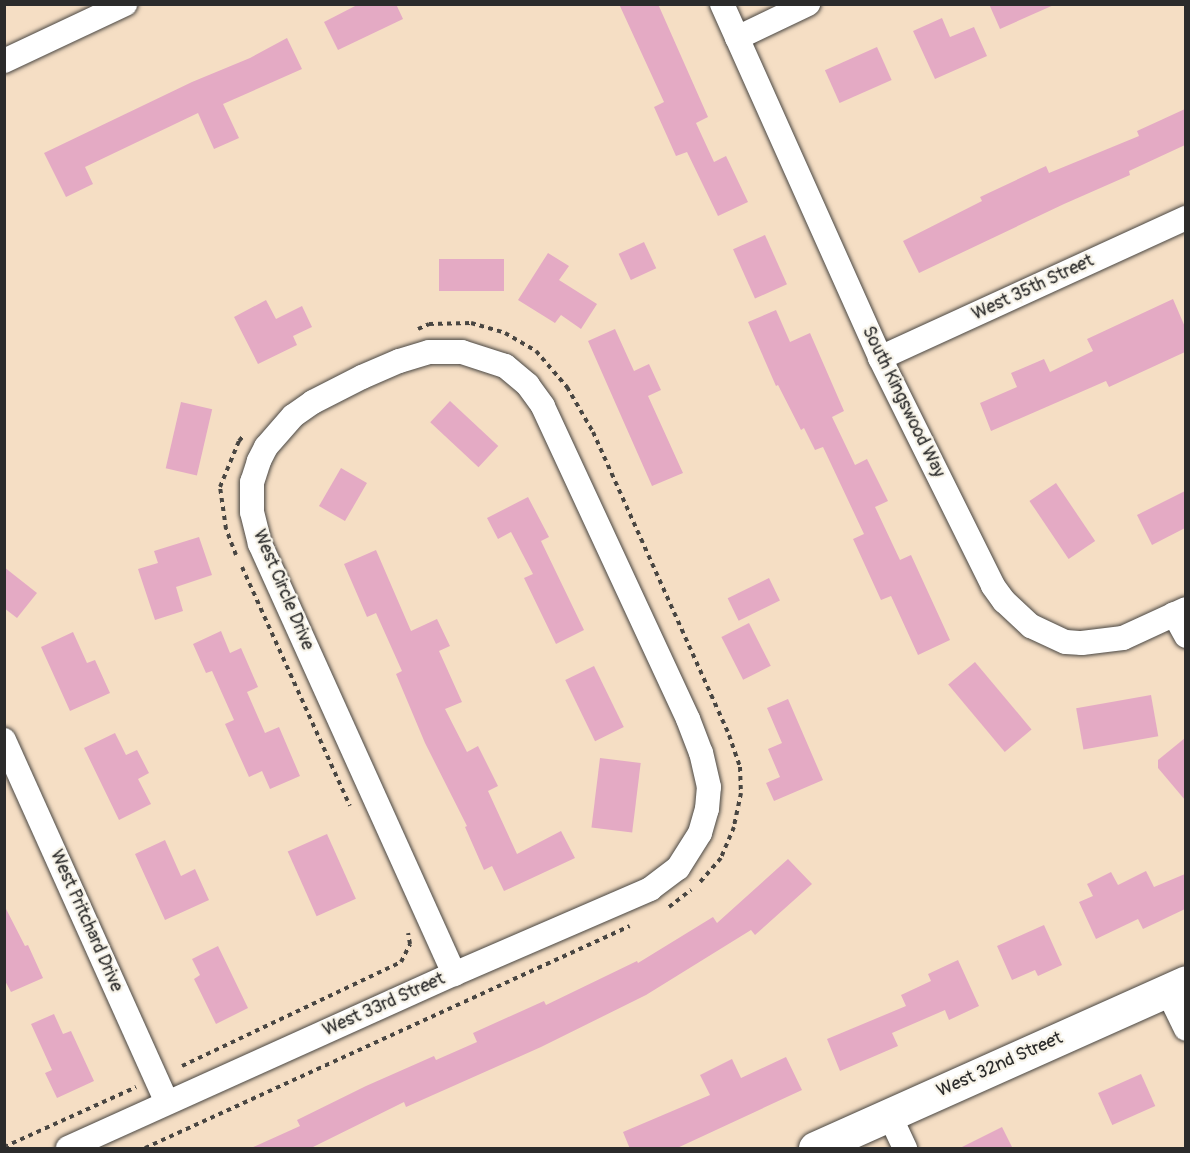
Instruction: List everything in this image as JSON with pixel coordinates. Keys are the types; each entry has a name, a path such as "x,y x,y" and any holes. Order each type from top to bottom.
{"street":[{"path":"4,61 125,4"},
{"name":"South Kingswood Way","path":"722,4 880,358 993,586 1004,601 1031,626 1066,642 1102,643 1123,638 1180,611 1185,636"},
{"path":"737,38 808,4"},
{"name":"West 35th Street","path":"880,358 1185,218"},
{"name":"West Circle Drive","path":"454,974 260,544 252,512 252,482 259,461 276,434 313,402 390,364 429,352 462,352 484,358 505,366 528,384 543,406 688,719 701,753 709,787 707,809 691,850"},
{"name":"West Pritchard Drive","path":"4,740 167,1102"},
{"name":"West 33rd Street","path":"68,1149 167,1102 650,889 678,868 691,850"},
{"path":"1176,986 1185,1029"},
{"name":"West 32nd Street","path":"815,1149 1176,986"},
{"path":"889,1114 905,1149"}],"path":[{"path":"409,333 429,324 471,323 505,333 536,351 567,387 593,432 729,735 740,767 741,793 735,827 721,858 678,902 660,911"},
{"path":"247,433 239,441 220,487 226,529 352,810"},
{"path":"145,1149 641,921"},
{"path":"182,1066 401,962 410,944 408,931"},
{"path":"4,1147 142,1084"}],"building":[{"path":"359,4 396,4 403,19 338,50 324,22"},
{"path":"619,4 658,4 708,117 696,123 714,162 726,156 748,202 718,216 687,152 676,156 654,107 664,102"},
{"path":"989,4 1056,4 1000,29"},
{"path":"942,18 950,37 974,27 987,56 935,79 913,31"},
{"path":"287,38 302,69 223,104 239,138 214,149 198,113 85,167 93,184 66,197 44,153 192,82 250,58"},
{"path":"877,47 892,80 840,103 825,70"},
{"path":"1185,109 1185,145 1129,171 1130,175 919,273 903,241 982,201 980,197 1046,166 1049,173 1139,136 1137,131"},
{"path":"765,235 787,284 755,299 733,249"},
{"path":"644,242 656,268 631,280 619,254"},
{"path":"548,253 569,266 559,280 597,304 581,329 561,315 555,323 518,300"},
{"path":"439,259 504,259 504,291 439,291"},
{"path":"1173,299 1185,327 1185,352 1109,387 1106,381 991,431 980,403 1017,387 1011,373 1044,359 1050,372 1093,351 1087,339"},
{"path":"266,300 276,319 302,306 312,327 293,336 297,345 258,364 234,317"},
{"path":"776,310 790,342 810,333 844,411 832,417 855,465 867,459 888,501 875,507 900,560 911,555 950,640 918,655 891,596 881,600 853,539 864,534 823,447 815,450 804,428 801,430 778,385 776,386 748,322"},
{"path":"615,329 634,371 649,364 661,390 648,396 683,473 652,486 588,341"},
{"path":"450,401 498,446 478,467 430,422"},
{"path":"181,402 212,409 197,475 166,468"},
{"path":"341,468 367,483 345,521 319,506"},
{"path":"1056,483 1095,541 1069,559 1029,501"},
{"path":"1185,491 1185,528 1152,545 1137,515"},
{"path":"528,497 549,537 541,541 584,630 556,644 524,578 533,574 511,532 498,539 487,518"},
{"path":"199,537 212,575 176,587 183,611 155,620 138,569 158,563 154,551"},
{"path":"376,550 411,631 437,619 450,646 439,651 462,702 445,709 467,752 478,746 498,786 488,791 517,854 561,831 575,858 504,891 492,866 484,870 465,827 467,826 425,743 396,674 402,671 376,613 367,617 344,564"},
{"path":"4,567 37,593 17,618 4,608"},
{"path":"769,578 780,600 739,621 728,598"},
{"path":"749,623 771,666 743,680 721,637"},
{"path":"221,631 230,653 241,648 258,687 247,692 265,733 279,727 300,776 270,789 262,771 249,777 225,724 234,720 212,671 206,673 193,644"},
{"path":"73,632 87,663 95,660 110,693 70,711 41,647"},
{"path":"975,662 1032,729 1005,752 948,684"},
{"path":"594,666 624,727 595,741 565,680"},
{"path":"1151,695 1158,736 1083,750 1076,708"},
{"path":"788,699 823,780 774,801 766,783 780,777 768,749 782,743 767,708"},
{"path":"115,733 126,755 137,750 149,773 138,779 151,804 119,820 84,748"},
{"path":"1185,738 1185,800 1158,768 1158,760"},
{"path":"600,758 641,763 632,832 591,827"},
{"path":"327,834 356,899 317,916 288,851"},
{"path":"165,840 181,876 195,869 209,900 165,920 135,854"},
{"path":"788,859 812,884 755,935 751,930 646,995 541,1047 406,1107 404,1102 309,1149 249,1149 300,1126 297,1120 366,1086 434,1056 436,1060 477,1042 473,1033 544,1001 546,1005 637,961 638,963 713,917 717,923"},
{"path":"1146,871 1154,887 1185,874 1185,909 1143,929 1138,919 1096,939 1079,902 1093,896 1087,884 1111,872 1118,885"},
{"path":"4,905 25,946 28,945 43,978 11,992 4,979"},
{"path":"1044,925 1062,965 1038,976 1035,970 1012,980 997,946"},
{"path":"218,946 248,1008 216,1024 194,979 200,975 192,959"},
{"path":"958,960 979,1006 949,1020 945,1010 892,1033 898,1046 840,1071 827,1039 906,1006 901,995 931,981 928,974"},
{"path":"54,1014 63,1034 71,1031 94,1081 57,1098 45,1073 52,1070 31,1024"},
{"path":"786,1057 802,1090 675,1149 630,1149 623,1132 710,1095 700,1075 732,1059 741,1078"},
{"path":"1141,1074 1155,1106 1112,1125 1098,1093"},
{"path":"1002,1127 1013,1149 958,1149"}]}
